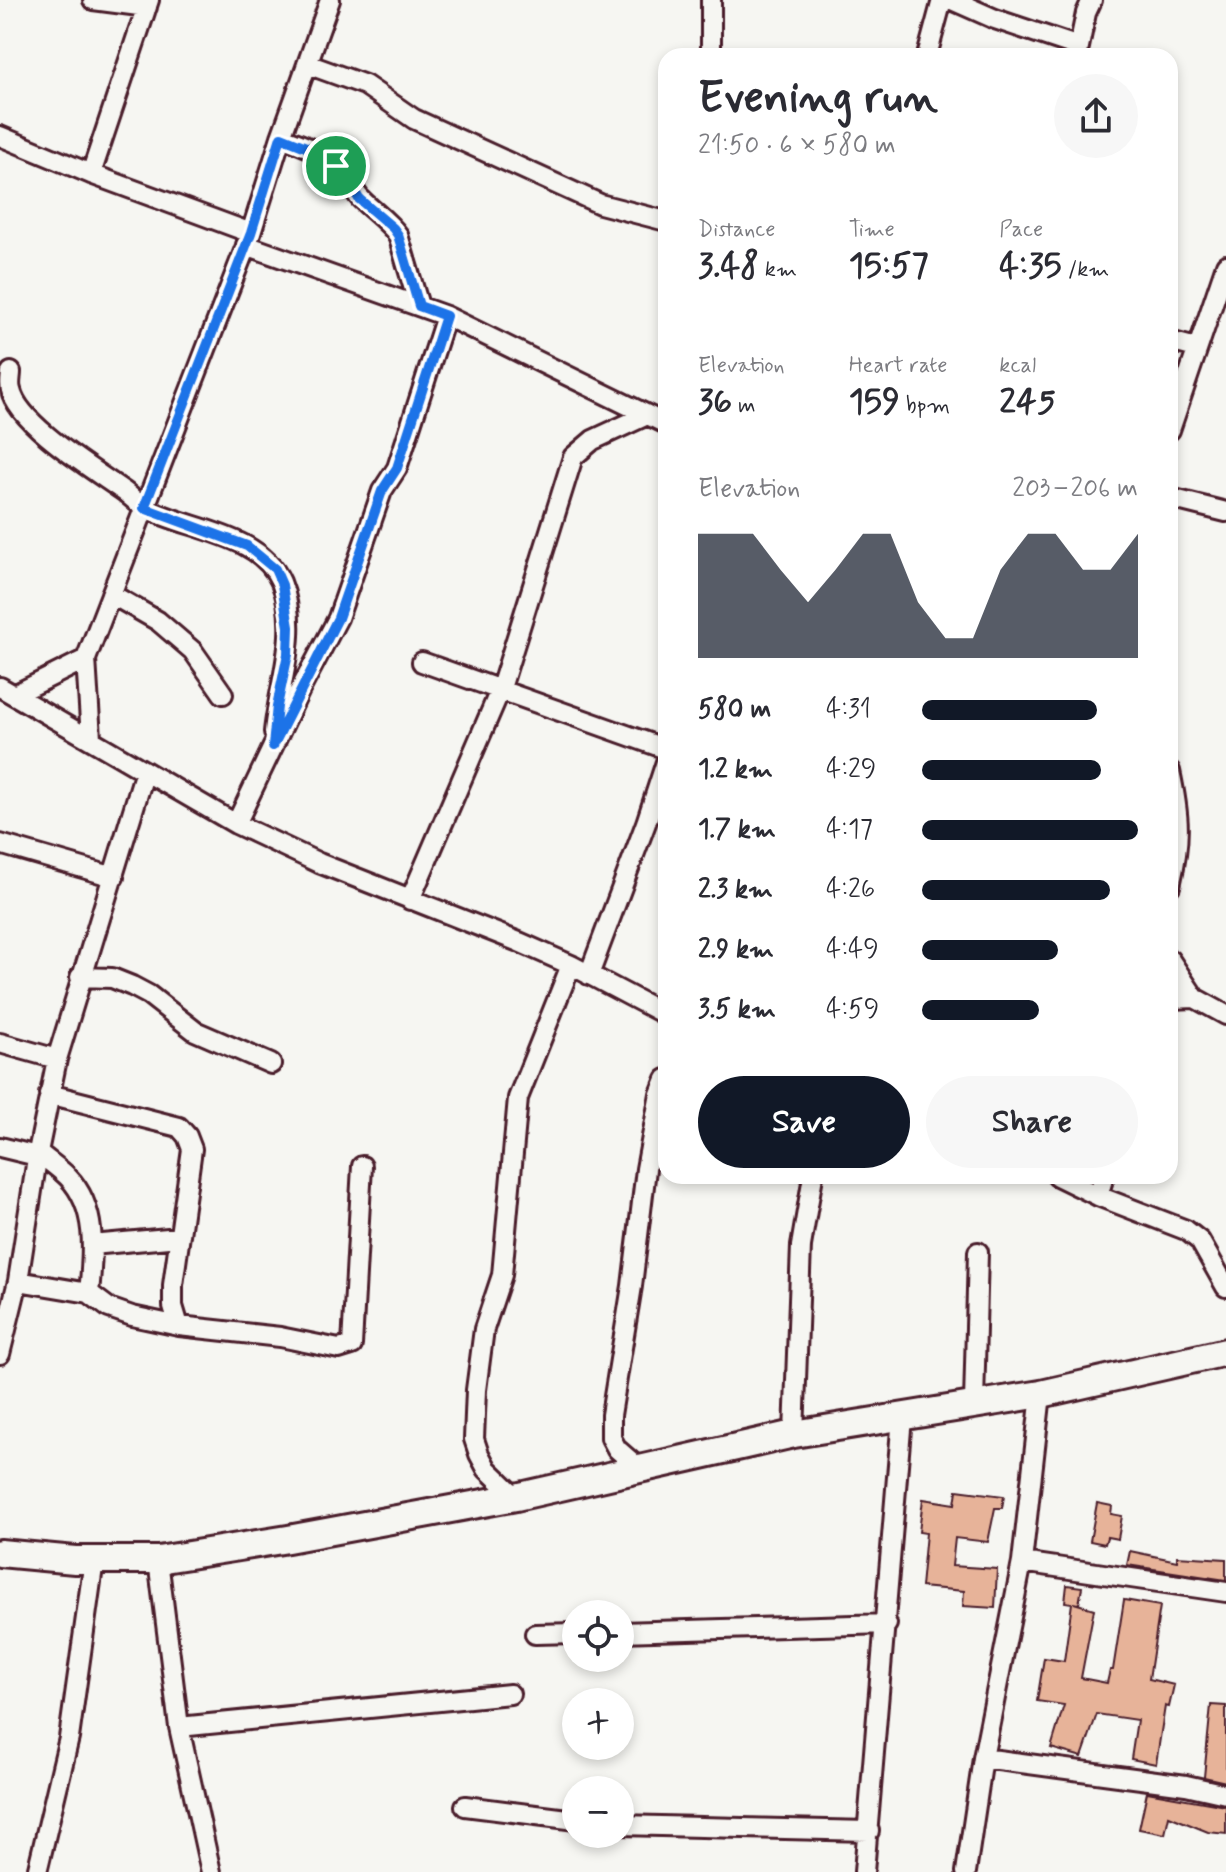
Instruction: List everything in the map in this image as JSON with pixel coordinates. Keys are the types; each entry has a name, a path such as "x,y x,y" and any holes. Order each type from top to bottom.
{"street":[{"path":"91,174 148,4 93,0"},
{"path":"91,738 86,659 249,239 281,137 330,0"},
{"path":"711,0 711,48"},
{"path":"929,48 942,0"},
{"path":"952,0 1074,48"},
{"path":"1085,48 1086,13 1092,0"},
{"path":"307,64 365,85 414,119 600,204 658,219"},
{"path":"0,136 446,316 658,420"},
{"path":"281,137 326,155 348,180 359,199 393,228 398,235 419,306"},
{"path":"1178,405 1226,265"},
{"path":"236,824 338,618 382,491 397,468 446,316"},
{"path":"1178,343 1196,348"},
{"path":"11,372 11,391 23,411 68,454 144,508 247,546 275,569 282,585 289,627 288,654 277,706 273,746"},
{"path":"410,900 501,688 573,457 593,440 647,415"},
{"path":"1178,500 1226,512"},
{"path":"111,594 158,621 193,651 223,694"},
{"path":"7,691 86,659"},
{"path":"422,662 658,746"},
{"path":"7,691 236,824 319,863 506,936 571,965 658,1011"},
{"path":"0,1354 2,1334 18,1281 37,1154 57,1059 145,771"},
{"path":"589,975 658,786"},
{"path":"1178,808 1178,853"},
{"path":"0,844 114,877"},
{"path":"516,1497 487,1469 479,1454 474,1439 476,1390 484,1329 502,1275 518,1098 571,965"},
{"path":"1178,972 1195,998 1226,1015"},
{"path":"80,977 112,978 132,986 149,995 195,1031 271,1064"},
{"path":"1178,999 1195,998"},
{"path":"0,1043 57,1059"},
{"path":"49,1094 179,1127 187,1136 192,1149 173,1306 179,1326"},
{"path":"640,1469 617,1449 611,1438 611,1415 658,1105"},
{"path":"0,1147 37,1154 69,1178 89,1215 92,1245 89,1293"},
{"path":"18,1281 89,1293 109,1308 179,1326 280,1337 339,1349 352,1345 362,1166"},
{"path":"794,1434 801,1246 812,1184"},
{"path":"1073,1184 1186,1230 1200,1241 1226,1287"},
{"path":"1098,1196 1102,1184"},
{"path":"92,1245 179,1237"},
{"path":"974,1403 978,1252"},
{"path":"0,1553 24,1557 158,1560 288,1539 516,1497 794,1434 1041,1394 1226,1352"},
{"path":"966,1872 983,1758 1022,1562 1041,1394"},
{"path":"864,1872 902,1417"},
{"path":"37,1872 69,1738 94,1560"},
{"path":"158,1560 179,1727 211,1872"},
{"path":"1022,1562 1226,1592"},
{"path":"634,1632 887,1624"},
{"path":"535,1634 562,1633"},
{"path":"179,1727 510,1694"},
{"path":"983,1758 1186,1785 1226,1794"},
{"path":"465,1806 562,1818"},
{"path":"634,1825 869,1831"}],"building":[{"path":"957,1490 1004,1496 1002,1508 995,1508 988,1542 955,1538 952,1566 997,1569 995,1608 963,1606 964,1591 921,1587 926,1533 919,1532 923,1499 955,1504"},
{"path":"1097,1503 1112,1506 1111,1514 1122,1516 1118,1539 1107,1537 1105,1544 1090,1541"},
{"path":"1130,1551 1177,1561 1177,1556 1226,1559 1226,1580 1127,1565"},
{"path":"1067,1585 1082,1587 1079,1604 1074,1603 1094,1609 1081,1678 1107,1683 1110,1670 1113,1670 1124,1600 1160,1606 1149,1679 1174,1685 1169,1707 1165,1706 1156,1764 1131,1759 1137,1720 1097,1714 1082,1757 1051,1748 1064,1705 1037,1701 1044,1658 1064,1661 1072,1603 1065,1602"},
{"path":"1211,1705 1226,1706 1226,1782 1204,1777"},
{"path":"1147,1792 1226,1806 1226,1834 1208,1832 1169,1816 1165,1834 1139,1829"}],"route":[{"path":"281,137 317,150 336,166 359,199 398,235 419,306 446,316 397,468 382,491 338,618 273,746 277,706 288,654 289,627 282,585 275,569 247,546 144,508 251,233 281,137"}]}
